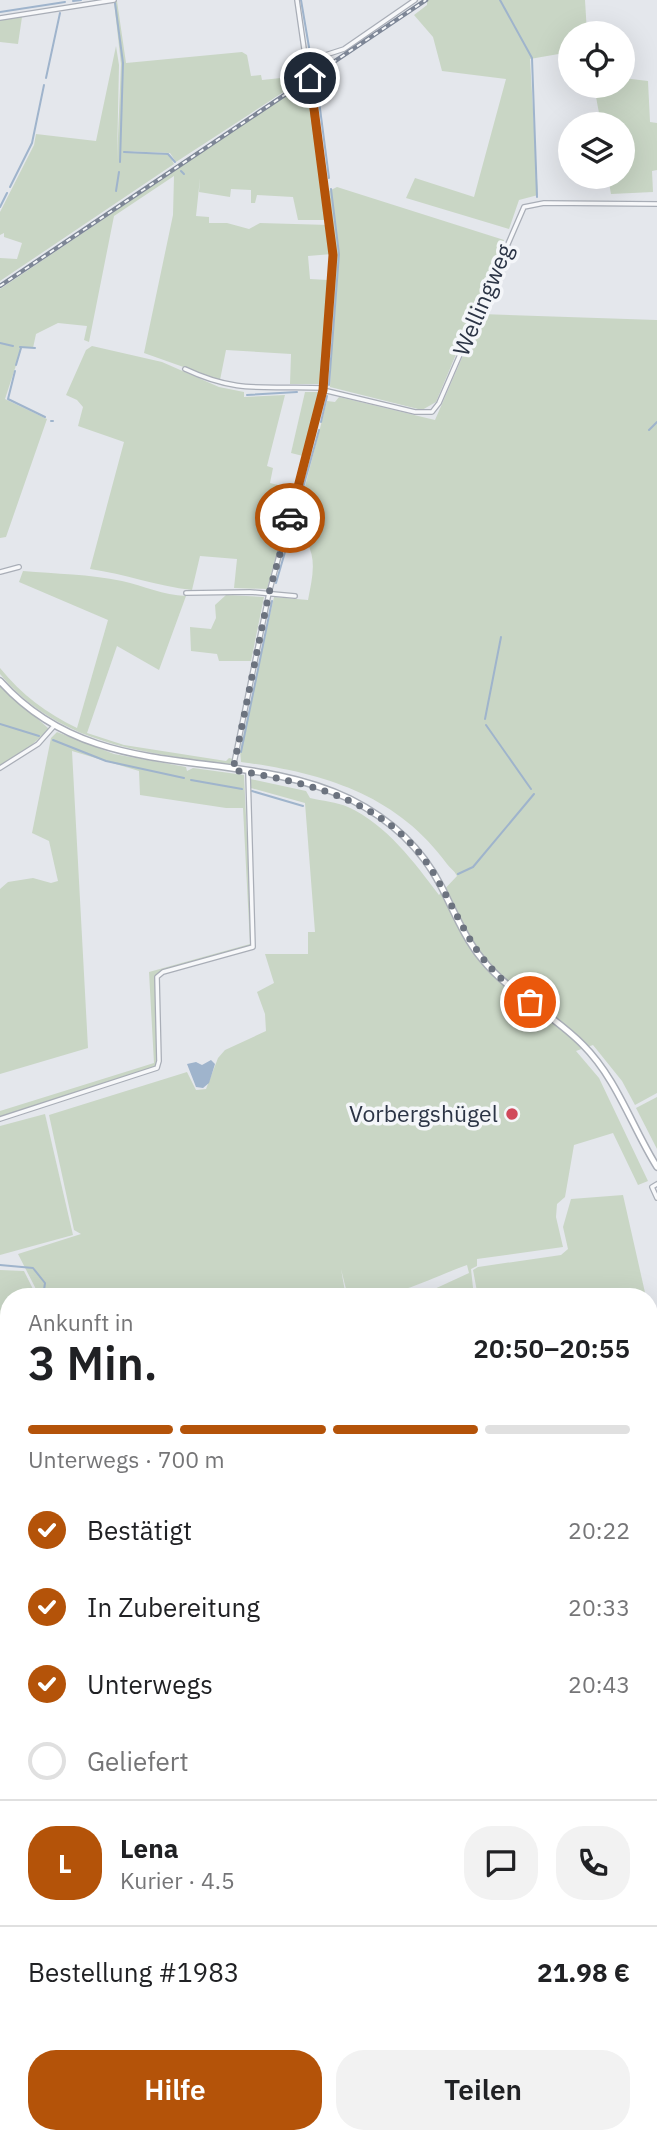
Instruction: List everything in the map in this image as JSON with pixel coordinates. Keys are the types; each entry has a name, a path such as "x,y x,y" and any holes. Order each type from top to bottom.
{"main road":[{"path":"0,681 26,706 54,726 86,742 120,753 306,784 343,796 375,813 401,833 431,869 464,934 482,960 508,986 569,1031 596,1061 657,1167"}],"street":[{"path":"0,18 114,0"},
{"path":"233,770 269,593 323,389 334,250 297,0"},
{"path":"307,61 344,49 415,0"},
{"name":"Wellingweg","path":"323,389 415,412 432,412 439,403 524,207 544,203 657,204"},
{"path":"185,369 212,382 241,388 323,389"},
{"path":"0,572 19,567"},
{"path":"186,593 269,593 295,596"},
{"path":"0,768 38,744 54,726"},
{"path":"0,1119 157,1069 157,977 163,972 253,947 248,773"},
{"path":"657,1184 652,1187 657,1198"}],"green space":[{"path":"427,0 585,0 586,21 558,21 558,54 530,59 538,195 519,200 509,229 406,198 415,178 474,197 506,79 442,71 433,37 414,15 427,5"},
{"path":"114,1 117,1 126,63 242,52 247,55 251,76 261,75 262,80 281,78 285,91 176,162 170,153 123,151 169,155 174,164 0,281 0,258 17,259 22,243 4,237 4,233 0,235 0,212 34,145 36,134 96,141 116,46 119,65 117,160 121,64"},
{"path":"22,17 18,44 0,42 0,19"},
{"path":"635,79 648,81 650,122 657,123 657,170 652,171 653,192 611,194 610,189 635,189 635,112 599,112 596,98 635,98"},
{"path":"308,81 327,220 298,220 293,197 257,195 255,203 251,203 251,190 231,189 230,197 199,192 200,178 196,216 209,217 209,223 227,223 249,229 260,223 329,225 332,254 308,256 310,279 328,280 320,384 290,384 291,354 226,350 220,380 144,353 173,215 174,176 114,216 89,342 84,340 87,326 58,323 36,334 33,348 22,347 5,399 47,419 6,537 0,538 0,289"},
{"path":"337,187 504,240 436,402 422,410 330,387 336,252 329,191"},
{"path":"481,314 657,320 657,1093 635,1105 622,1081 593,1045 576,1051 599,1078 648,1181 638,1185 613,1133 574,1145 565,1197 557,1204 556,1217 563,1247 477,1259 477,1266 471,1269 473,1288 436,1288 469,1273 467,1265 407,1288 346,1288 341,1269 344,1288 35,1288 18,1254 81,1234 74,1230 49,1115 187,1072 196,1090 206,1089 218,1058 225,1050 266,1031 265,1014 257,992 274,983 265,954 308,954 308,932 315,932 305,803 251,788 250,779 306,791 310,798 344,805 362,815 399,845 439,895 457,876 427,840 405,820 381,804 329,781 241,762 240,750 274,597 308,600 313,570 310,549 307,542 291,541 327,401 335,402 339,397 435,420"},
{"path":"92,346 162,362 219,387 244,392 244,397 285,395 267,466 273,468 270,483 294,489 286,518 283,518 286,520 267,589 234,588 237,559 200,556 192,590 90,569 124,442 78,426 83,407 77,400 66,395 86,350"},
{"path":"305,392 319,392 303,456 291,453"},
{"path":"23,571 110,579 186,596 159,670 117,646 87,733 124,745 226,761 233,759 230,764 152,753 103,741 58,722 18,693 0,674 0,668 35,702 77,728 108,620 19,582"},
{"path":"226,595 264,597 251,661 219,661 217,654 191,651 190,627 211,629 216,618 215,605"},
{"path":"0,685 49,729 21,755 0,766"},
{"path":"57,732 114,754 186,767 187,771 193,768 244,775 252,943 251,946 156,975 158,1061 154,1069 0,1118 0,1111 154,1063 149,972 250,944 243,808 226,808 140,795 139,771 72,751 88,1048 0,1074 0,889 8,882 33,878 51,883 58,881 49,841 32,833 51,738"},
{"path":"657,1097 657,1149 636,1108"},
{"path":"45,1114 73,1235 0,1255 0,1126"},
{"path":"623,1195 644,1288 476,1288 473,1270 478,1267 561,1255 568,1249 563,1227 571,1199"},
{"path":"0,1270 24,1271 32,1288 0,1288"}],"water":[{"path":"211,1060 215,1064 209,1083 203,1088 196,1087 187,1064 196,1062 202,1065"}],"waterway":[{"path":"73,1 81,0"},
{"path":"301,0 310,53"},
{"path":"500,0 532,58 537,197"},
{"path":"0,12 65,2"},
{"path":"115,3 123,63 120,162"},
{"path":"46,78 60,13"},
{"path":"10,187 32,143 44,85"},
{"path":"319,101 329,178"},
{"path":"124,152 168,154 175,162"},
{"path":"181,171 184,174"},
{"path":"116,191 119,172"},
{"path":"329,385 339,254 331,189"},
{"path":"0,207 7,193"},
{"path":"0,343 13,346"},
{"path":"20,347 35,348"},
{"path":"16,365 21,348"},
{"path":"15,371 8,399 45,417"},
{"path":"247,395 297,392"},
{"path":"321,422 327,396"},
{"path":"649,430 657,422"},
{"path":"290,535 319,430"},
{"path":"276,583 287,545"},
{"path":"241,752 272,601"},
{"path":"485,719 501,637"},
{"path":"0,724 39,736"},
{"path":"486,725 531,789"},
{"path":"53,740 106,761 184,778"},
{"path":"191,780 242,789"},
{"path":"252,791 303,806"},
{"path":"458,874 473,867 534,794"},
{"path":"0,1265 33,1268 45,1283 44,1288"}],"railway":[{"path":"0,286 426,0"}],"way so far":[{"path":"290,518 269,593 233,770 299,782 343,796 375,813 401,833 431,869 476,952 503,981 530,1002"}],"place":[{"name":"Vorbergshügel","path":"512,1114"}],"route":[{"path":"290,518 323,390 334,250 310,78"}]}
